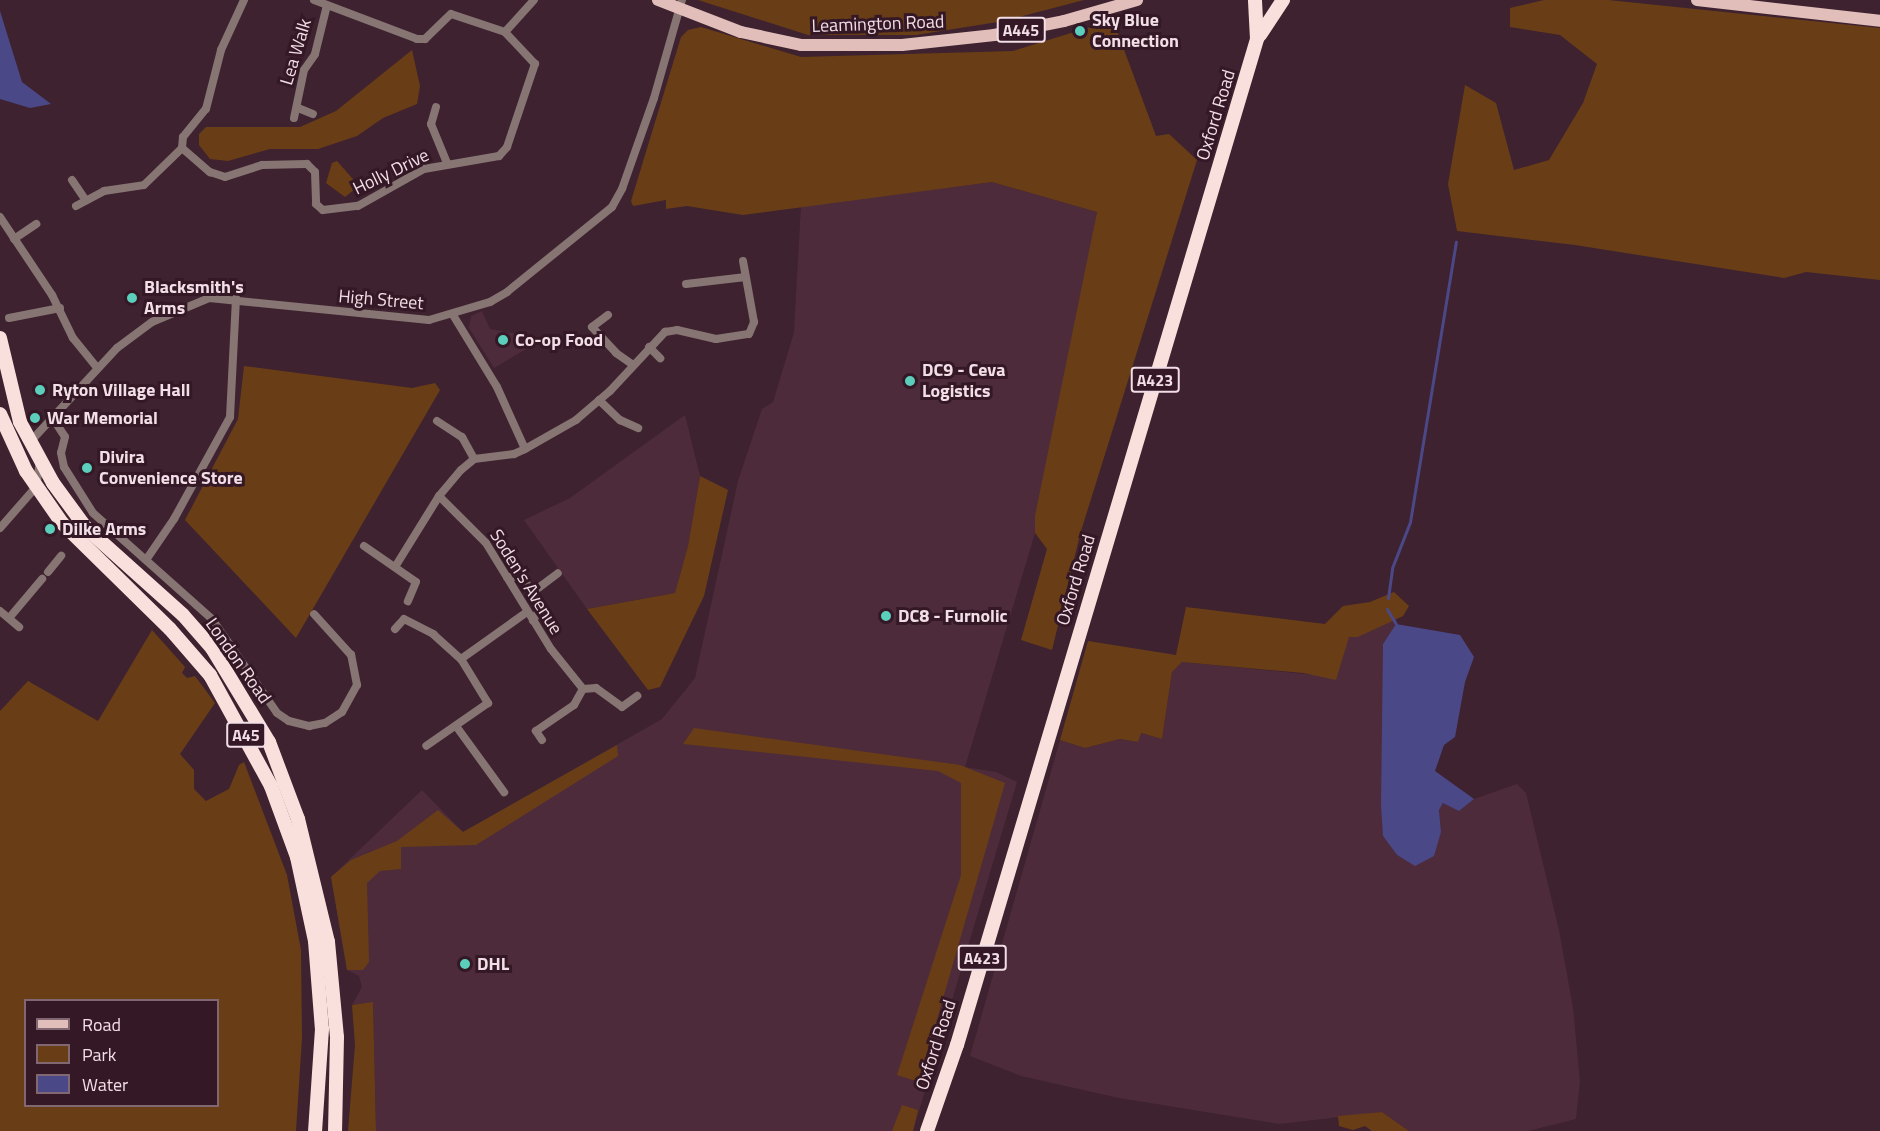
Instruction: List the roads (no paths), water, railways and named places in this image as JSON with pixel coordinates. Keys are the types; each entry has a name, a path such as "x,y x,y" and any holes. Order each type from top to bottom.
{"highway":[{"name":"Oxford Road","path":"1255,0 1257,39"},
{"path":"1261,0 1281,0"},
{"name":"Oxford Road","path":"927,1131 957,1045 1257,39 1281,0"},
{"name":"London Road","path":"0,338 15,403 40,462 86,528 183,615 212,648 269,742 298,819 328,942 337,1037 335,1131"},
{"name":"London Road","path":"0,414 36,488 74,538 170,629 210,675 271,786 297,857 315,940 322,1029 315,1131"}],"main road":[{"name":"Leamington Road","path":"658,0 682,5 741,32 801,45 902,45 1005,33 1137,0"},
{"path":"1696,0 1880,21"}],"street":[{"path":"76,206 85,199 104,191 144,185 182,148 183,137 206,109 221,50 244,0"},
{"path":"314,0 417,39 425,39 451,14 505,32 534,0"},
{"name":"Lea Walk","path":"294,118 304,70 315,54 327,5"},
{"name":"High Street","path":"30,442 54,420 97,368 117,348 167,314 209,298 236,298 398,320 429,320 453,315 507,292 607,214 622,189 682,5"},
{"name":"Holly Drive","path":"182,148 210,172 225,177 262,165 307,164 315,172 316,204 323,210 358,206 405,178 447,163 499,156 507,147 535,64 505,32"},
{"name":"Holly Drive","path":"436,106 431,124 447,163"},
{"name":"Lea Walk","path":"297,108 314,114"},
{"path":"72,180 85,199"},
{"path":"0,217 60,308 73,338 97,368"},
{"path":"14,239 36,224"},
{"path":"395,567 439,496 474,459 514,454 588,410 649,347 671,330 716,339 749,334 754,322 743,261"},
{"path":"686,284 746,277"},
{"path":"146,560 174,519 230,417 236,298"},
{"path":"9,318 60,308"},
{"path":"453,315 497,387 525,449"},
{"path":"608,315 592,327 616,353 633,365"},
{"path":"649,347 660,358"},
{"path":"599,400 620,420 638,428"},
{"path":"54,420 65,437 61,453 64,467 103,525 212,619 277,713 289,722 309,726 321,725 342,712 357,685 351,655 314,614"},
{"path":"437,421 462,437 474,459"},
{"path":"0,528 36,488 40,462"},
{"name":"Soden's Avenue","path":"439,496 486,543 533,621 584,689"},
{"path":"364,546 416,582 408,601"},
{"path":"48,572 61,556"},
{"path":"533,592 558,573"},
{"path":"507,577 521,577 533,592 541,607 533,621"},
{"path":"10,617 42,579"},
{"path":"0,611 10,617 19,627"},
{"path":"461,659 528,612"},
{"path":"395,628 404,619 433,634 461,659 488,703 426,747"},
{"path":"542,740 536,731 574,705 584,689 597,688 622,707 637,696"},
{"path":"456,726 504,792"}],"water":[{"path":"0,11 22,82 51,104 30,108 0,99"},
{"path":"1396,624 1460,635 1474,657 1465,682 1455,737 1444,745 1435,771 1474,799 1459,811 1443,803 1439,810 1441,832 1434,856 1415,866 1397,855 1383,836 1381,805 1383,644"}],"waterway":[{"path":"1388,598 1392,568 1410,522 1456,242"},
{"path":"1387,609 1396,624"}],"place":[{"name":"Sky Blue Connection","path":"1080,31"},
{"name":"Blacksmith's Arms","path":"132,298"},
{"name":"Co-op Food","path":"503,340"},
{"name":"DC9 - Ceva Logistics","path":"910,381"},
{"name":"Ryton Village Hall","path":"40,390"},
{"name":"War Memorial","path":"35,418"},
{"name":"Divira Convenience Store","path":"87,468"},
{"name":"Dilke Arms","path":"50,529"},
{"name":"DC8 - Furnolic","path":"886,616"},
{"name":"DHL","path":"465,964"}]}
